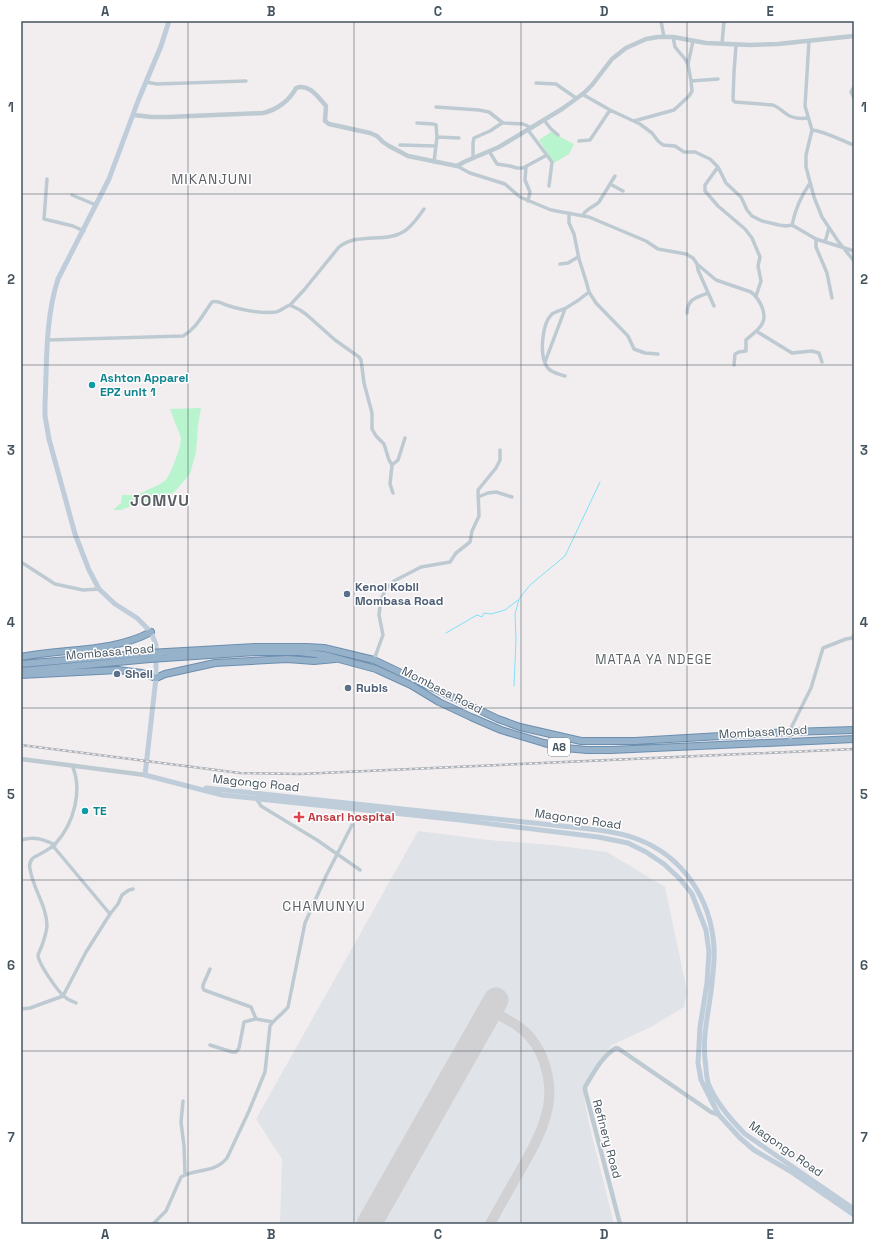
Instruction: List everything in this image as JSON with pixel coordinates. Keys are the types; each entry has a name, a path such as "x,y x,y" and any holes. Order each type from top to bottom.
{"highway":[{"path":"21,657 96,648 140,638 151,632"},
{"name":"Mombasa Road","path":"21,671 255,647 324,648 374,660 498,719 530,730 581,741 635,741 789,732 854,730"},
{"name":"Mombasa Road","path":"21,664 149,652 299,652 338,658 376,669 411,685 439,702 496,728 565,748 611,750 854,739"},
{"path":"21,675 118,670 146,674 156,678 165,674 215,663 287,659 314,661 338,658"}],"main road":[{"path":"145,775 145,761 156,678 156,645 151,632 137,618 114,604 99,589 86,563 75,534 47,428 45,404 50,311 53,293 58,279 110,180 169,21"},
{"name":"Magongo Road","path":"145,775 222,795 460,820 598,838 628,843 646,852 664,864 680,879 692,894 706,930 709,952 707,983 700,1027 698,1063 704,1088 719,1115 740,1138 754,1150 854,1215"},
{"name":"Magongo Road","path":"189,786 599,830 637,838 663,853 683,869 692,880 704,902 710,921 714,947 712,984 705,1027 704,1053 708,1082 720,1104 732,1121 745,1134 854,1209"},
{"path":"598,838 599,830"}],"street":[{"path":"661,21 664,37"},
{"path":"722,44 724,21"},
{"path":"457,166 489,151 544,120 582,94 592,85 610,61 626,48 646,39 664,37 736,45 809,41 854,36 854,40"},
{"path":"634,121 676,108 690,95 692,90 688,64 675,47 673,38"},
{"path":"688,64 693,41"},
{"path":"809,41 806,106 812,130 805,164 822,217 843,248 854,260"},
{"path":"736,45 734,101 737,103 774,105 789,116 808,118"},
{"path":"691,81 718,79"},
{"path":"146,82 157,84 246,81"},
{"path":"536,83 556,84 576,98"},
{"path":"134,115 162,117 263,113 275,110 294,93 296,88 303,87 310,89 326,106 325,121 329,124 370,133 377,136 383,142 400,153 434,162 457,166 470,173 505,184 520,197 551,210 583,215 596,219 646,241 658,249 686,254 693,258 697,264 714,306"},
{"path":"854,87 851,92 854,98"},
{"path":"582,94 610,110 634,121 652,133 663,145 675,146 684,152 695,152 710,159 718,167 726,183 741,197 747,210 752,216 778,226 792,225 816,239 854,251"},
{"path":"436,106 483,110 489,112 502,123"},
{"path":"579,141 590,140 610,110"},
{"path":"544,120 558,135"},
{"path":"417,123 435,124 437,127 434,162"},
{"path":"473,158 472,147 474,138 490,131 502,123 523,124 530,129 535,142 547,155 552,164 548,186"},
{"path":"812,130 823,132 854,145"},
{"path":"437,137 459,138"},
{"path":"400,145 436,146"},
{"path":"489,151 497,164 517,168 526,167 547,155"},
{"path":"526,167 525,180 530,192 528,201"},
{"path":"718,167 705,186 705,191 718,206 745,229 752,238 760,257 758,266 761,281 756,296"},
{"path":"583,215 585,211 594,207 599,202 615,176"},
{"path":"47,179 44,219 73,226 84,231"},
{"path":"792,225 800,200 810,183"},
{"path":"610,184 623,191"},
{"path":"72,195 96,205"},
{"path":"48,340 183,336 195,327 214,301 250,312 277,312 290,305 343,244 356,239 401,234 415,222 424,209"},
{"path":"569,213 569,223 574,234 578,257 589,292 596,302 628,336 634,349 645,353 658,354"},
{"path":"825,242 829,228"},
{"path":"816,239 816,247 827,274 832,298"},
{"path":"560,264 568,263 578,257"},
{"path":"697,264 716,280 747,290 756,296 760,302 764,316 762,324 746,340 746,351 735,354 734,365"},
{"path":"565,376 550,370 545,363 542,348 546,328 549,318 553,313 578,302 589,292"},
{"path":"687,313 688,306 692,300 708,293"},
{"path":"290,305 307,315 335,340 359,357 372,413 372,429 376,436 384,444 389,460 392,464 390,484 393,493"},
{"path":"545,363 564,309"},
{"path":"756,331 792,353 812,351 819,353 822,362"},
{"path":"392,464 398,460 405,438"},
{"path":"374,660 383,636 379,615 381,599 386,589 394,581 421,566 448,563 452,561 456,553 470,542 472,531 479,516 479,488 498,464 500,450"},
{"path":"478,497 496,492 512,497"},
{"path":"21,562 55,584 83,590 99,589"},
{"path":"791,742 789,732 812,688 823,648 852,638 854,635"},
{"name":"Magongo Road","path":"21,760 145,775"},
{"path":"72,765 77,790 77,802 68,823 54,845 33,858 30,869 43,906 47,924 46,934 38,955 38,959 63,996 76,1003"},
{"path":"256,798 261,806 317,840 360,870"},
{"path":"153,1224 166,1211 181,1177 186,1174 213,1168 224,1162 227,1158 265,1072 270,1030 273,1022 288,1006 305,922 352,825"},
{"path":"21,840 27,838 42,839 54,845 110,914"},
{"path":"21,1009 30,1008 63,996 86,952 118,904 122,895 133,889"},
{"path":"210,969 203,988 219,996 251,1007 255,1018"},
{"path":"210,1045 236,1052 239,1048 244,1022 255,1018 257,1020 273,1022"},
{"name":"Refinery Road","path":"620,1224 585,1090 585,1087 599,1065 610,1052 616,1048 619,1049 710,1112 719,1115"},
{"path":"183,1101 181,1122 186,1174"}],"shaded area":[{"path":"418,831 607,852 665,887 687,991 684,1007 651,1027 612,1045 583,1087 592,1136 614,1224 280,1224 282,1159 256,1119"}],"green space":[{"path":"551,132 574,144 569,154 554,163 539,140"},
{"path":"201,408 196,452 190,474 168,497 134,505 121,510 113,510 121,503 122,495 137,495 166,480 180,447 181,438 170,409"}],"waterway":[{"path":"514,686 516,639 515,614 519,599 530,585 565,556 600,482"},
{"path":"446,633 477,615 482,617 484,613 491,614 505,610 518,600"}],"taxiway":[{"path":"490,1010 512,1022 530,1037 536,1045 545,1064 549,1085 546,1115 538,1137 490,1224"}],"runway":[{"path":"369,1224 496,1000"}],"railway":[{"path":"21,745 240,773 300,774 854,749"}],"place":[{"name":"Ashton Apparel EPZ unit 1","path":"92,385"},
{"name":"Kenol Kobil Mombasa Road","path":"347,594"},
{"name":"Shell","path":"117,674"},
{"name":"Rubis","path":"348,688"},
{"name":"TE","path":"85,811"},
{"name":"Ansari hospital","path":"299,817"}],"district":[{"name":"MIKANJUNI","path":"212,179"},
{"name":"JOMVU","path":"160,500"},
{"name":"MATAA YA NDEGE","path":"654,659"},
{"name":"CHAMUNYU","path":"324,906"}]}
